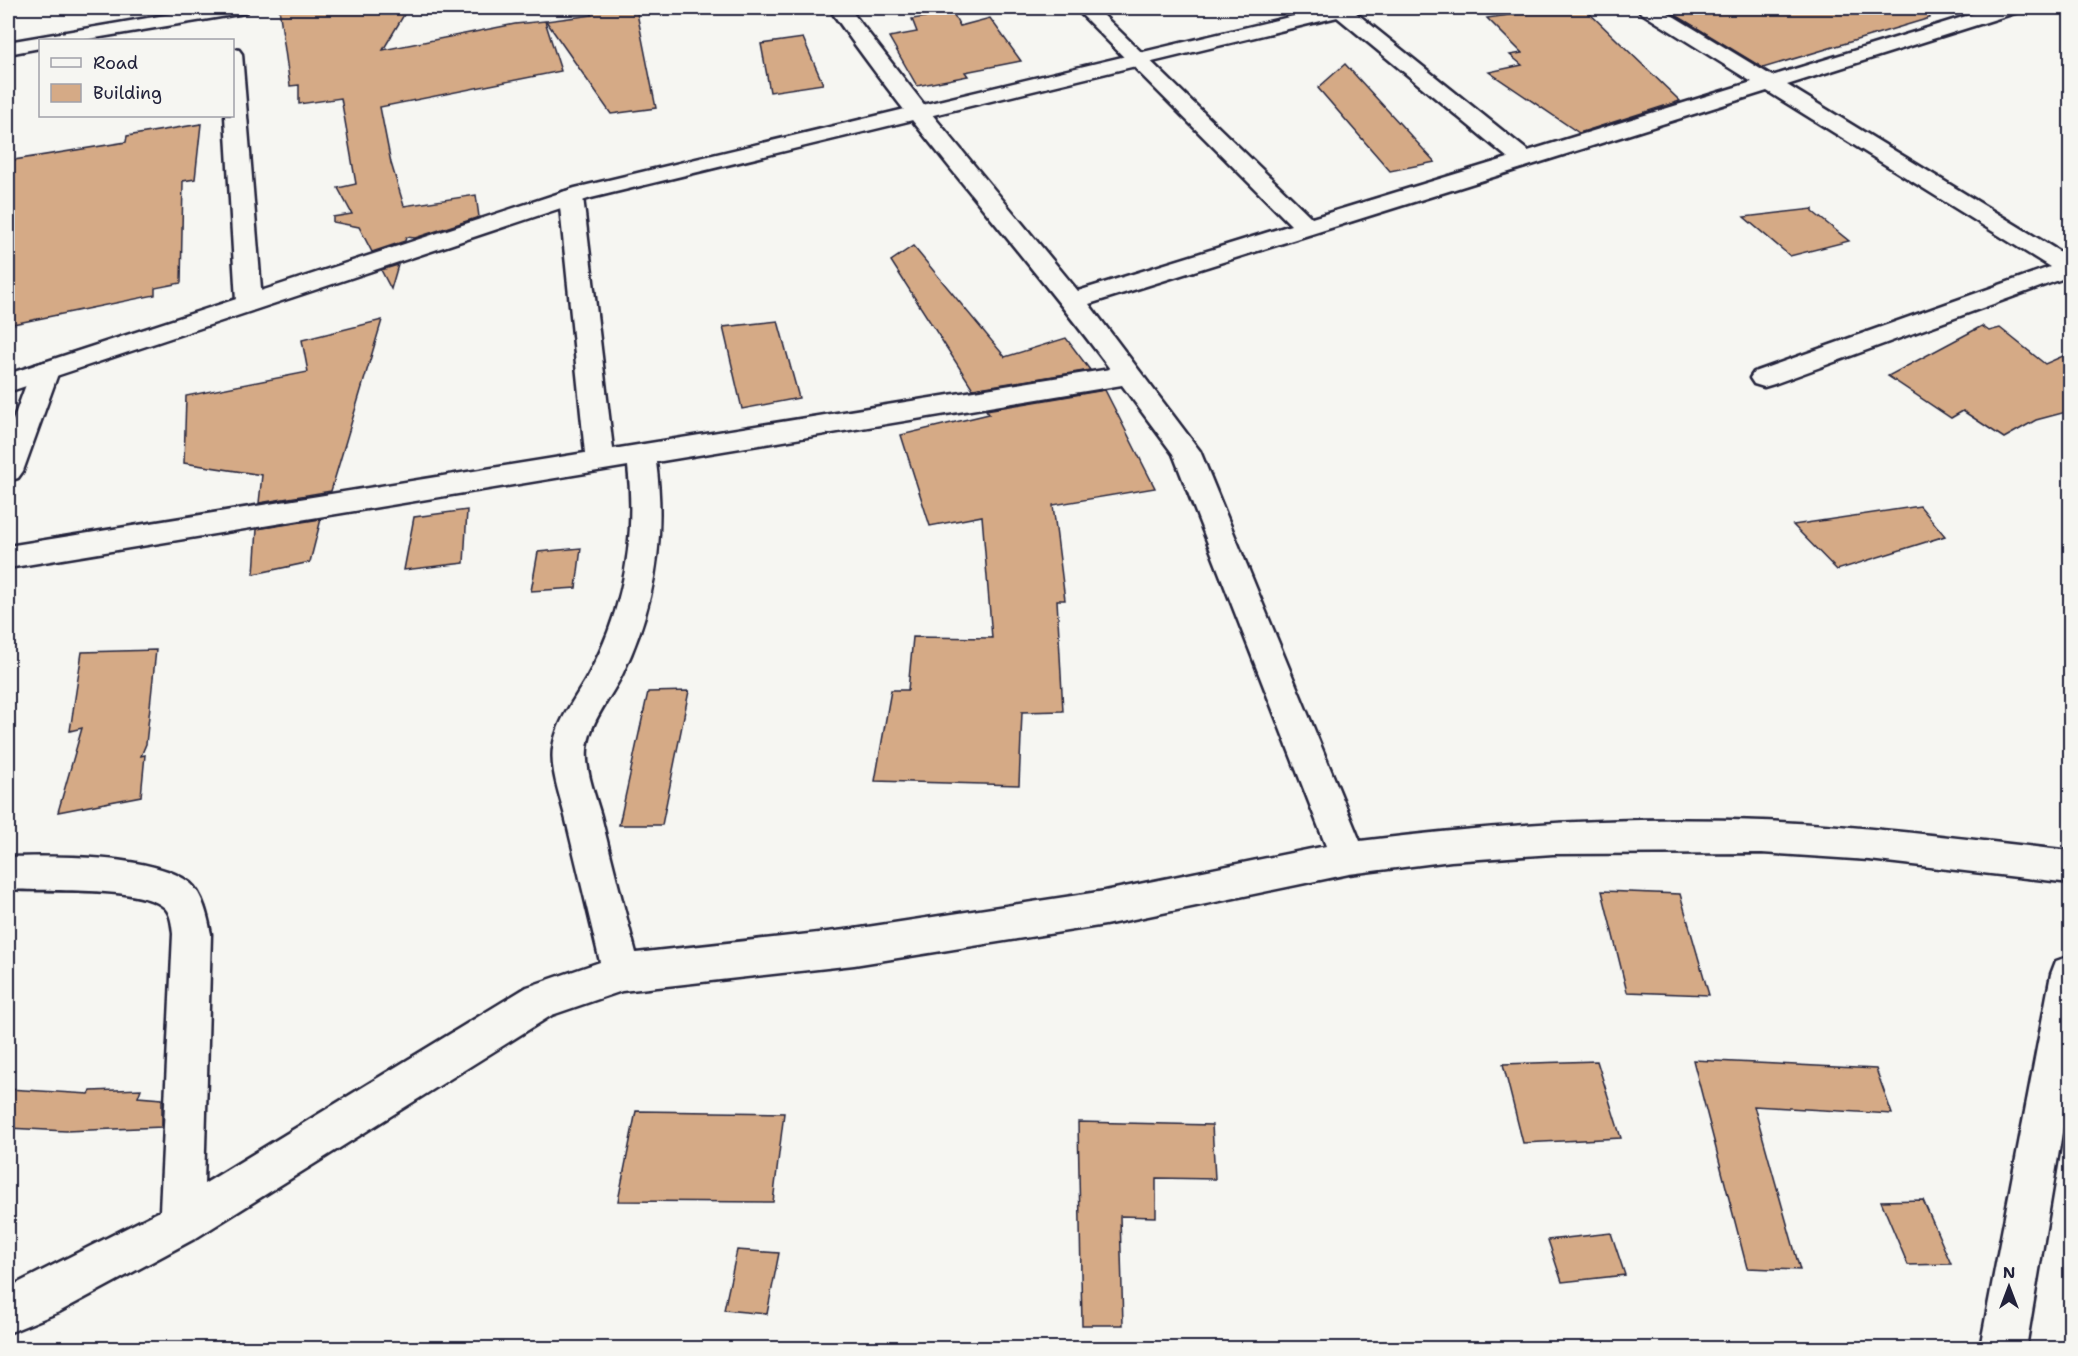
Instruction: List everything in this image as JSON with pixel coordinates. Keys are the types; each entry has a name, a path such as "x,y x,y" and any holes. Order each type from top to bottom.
{"street":[{"path":"54,39 194,11 234,8 232,39"},
{"path":"839,8 918,112 1073,302 1186,451 1349,858"},
{"path":"1084,8 1308,228"},
{"path":"8,383 571,197 1343,8 1525,160"},
{"path":"1647,8 2070,268"},
{"path":"1073,302 2011,8"},
{"path":"8,48 39,42"},
{"path":"234,83 249,302"},
{"path":"571,197 600,461"},
{"path":"1764,378 2070,268"},
{"path":"8,471 45,371"},
{"path":"8,557 1129,375"},
{"path":"622,974 574,781 570,749 578,723 606,674 626,627 640,582 647,515 647,494 641,454"},
{"path":"8,1311 43,1296 181,1223 541,1000 622,974 854,947 1105,908 1349,858 1451,845 1553,838 1762,837 1869,844 2070,867"},
{"path":"8,873 159,884 177,895 188,912 192,934 181,1223"},
{"path":"2003,1348 2070,974"}],"building":[{"path":"279,8 408,8 383,50 515,24 545,21 561,71 380,107 391,163 404,206 476,195 479,217 415,238 406,237 405,241 372,252 359,227 333,222 333,217 352,214 338,188 356,184 341,98 299,104 299,85 290,86"},
{"path":"591,8 636,8 656,108 611,114 546,21 592,15"},
{"path":"1560,8 1584,8 1680,101 1579,133 1489,72 1522,65 1510,55 1522,53 1487,18"},
{"path":"1664,8 1928,8 1930,18 1763,68"},
{"path":"953,13 960,26 990,18 1021,61 965,72 968,76 917,86 889,37 917,32 912,19"},
{"path":"803,38 823,84 770,92 761,44"},
{"path":"1345,64 1435,162 1390,171 1318,88"},
{"path":"201,124 195,179 183,181 181,283 155,288 155,295 8,325 8,161 126,142 127,136"},
{"path":"1813,209 1813,212 1849,241 1790,256 1744,217"},
{"path":"913,246 1005,357 1066,338 1090,370 973,389 891,261"},
{"path":"398,265 391,289 381,270"},
{"path":"382,320 331,491 259,503 262,475 184,463 186,396 308,372 302,340"},
{"path":"778,321 799,398 742,409 723,327"},
{"path":"1982,326 1989,331 2000,328 2045,364 2070,353 2070,411 2036,420 2004,438 1963,411 1951,418 1888,376"},
{"path":"1105,390 1155,488 1053,505 1065,600 1057,600 1063,711 1022,712 1019,785 875,781 891,690 908,690 913,637 992,638 982,516 930,526 901,435 989,414 986,410"},
{"path":"1920,506 1945,536 1837,570 1793,525"},
{"path":"467,510 464,563 404,570 414,517"},
{"path":"321,519 310,562 254,574 257,529"},
{"path":"581,548 576,588 531,591 538,552"},
{"path":"156,650 146,744 141,756 145,755 141,796 58,812 82,728 70,731 82,652"},
{"path":"689,691 662,825 619,825 648,692"},
{"path":"1602,891 1680,894 1709,995 1627,992"},
{"path":"1693,1060 1876,1069 1892,1114 1754,1106 1800,1270 1747,1268"},
{"path":"1597,1061 1621,1138 1523,1143 1503,1064"},
{"path":"8,1089 89,1094 91,1091 141,1089 138,1097 162,1099 162,1127 66,1131 8,1128"},
{"path":"636,1111 784,1113 773,1202 618,1201"},
{"path":"1078,1122 1212,1125 1215,1179 1156,1178 1156,1217 1120,1216 1123,1325 1082,1325"},
{"path":"1923,1200 1951,1264 1908,1265 1881,1201"},
{"path":"1611,1233 1625,1275 1562,1282 1548,1240"},
{"path":"737,1250 779,1253 767,1314 724,1310"}]}
